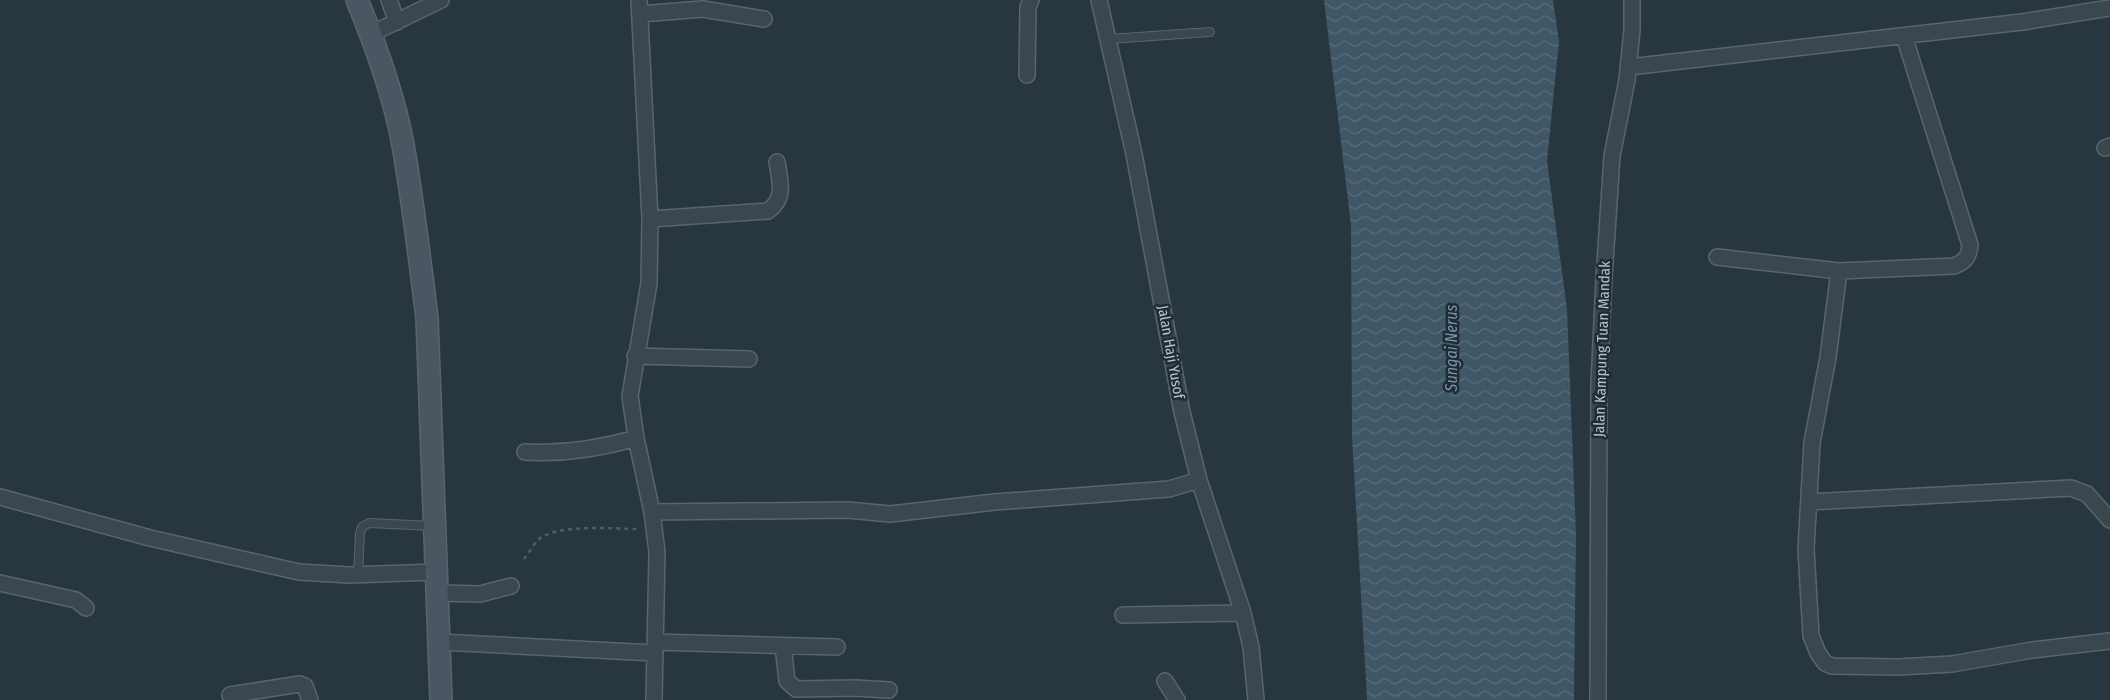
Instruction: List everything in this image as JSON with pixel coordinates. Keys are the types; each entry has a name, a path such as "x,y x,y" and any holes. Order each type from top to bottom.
{"main road":[{"path":"357,0 371,34 403,144 421,266 427,318 442,700"}],"street":[{"path":"389,0 397,22"},
{"path":"371,34 441,0"},
{"path":"1027,75 1028,7 1031,0"},
{"name":"Jalan Haji Yusof","path":"1099,0 1134,154 1182,412 1199,480 1243,613 1251,647 1256,700"},
{"name":"Jalan Kampung Tuan Mandak","path":"1598,700 1599,384 1603,298 1612,156 1629,67 1632,0"},
{"path":"654,700 657,552 655,529 636,438 630,396 635,356 649,283 650,219 640,7 703,9 764,19"},
{"path":"1629,67 2022,22 2110,8"},
{"path":"1717,257 1839,271 1954,266 1964,263 1969,255 1970,245 1904,36"},
{"path":"650,219 768,211 776,205 782,188 777,162"},
{"path":"1839,271 1828,357 1812,443 1806,550 1811,636 1818,653 1825,663 1832,666 1898,667 1952,664 2032,650 2110,641"},
{"path":"635,356 750,359"},
{"path":"525,452 551,453 602,448 636,438"},
{"path":"652,512 848,510 890,514 995,502 1169,489 1199,480"},
{"path":"1809,502 2071,488 2087,494 2110,520"},
{"path":"0,497 150,538 270,566 327,575 358,575 438,582 480,594 511,586"},
{"path":"0,583 76,600 86,608"},
{"path":"1123,615 1243,613"},
{"path":"440,642 655,647 837,647"},
{"path":"783,646 787,681 796,689 855,688 889,690"},
{"path":"1165,681 1176,700"},
{"path":"230,695 300,684 305,686 310,700"}],"lane":[{"path":"1108,39 1210,32"},
{"path":"358,575 362,527 369,523 435,526"}],"path":[{"path":"524,559 539,539 551,534 572,530 655,529"}],"water":[{"name":"Sungai Nerus","path":"1324,0 1553,0 1559,41 1547,161 1567,309 1576,535 1574,700 1367,700 1352,437 1351,226"}]}
